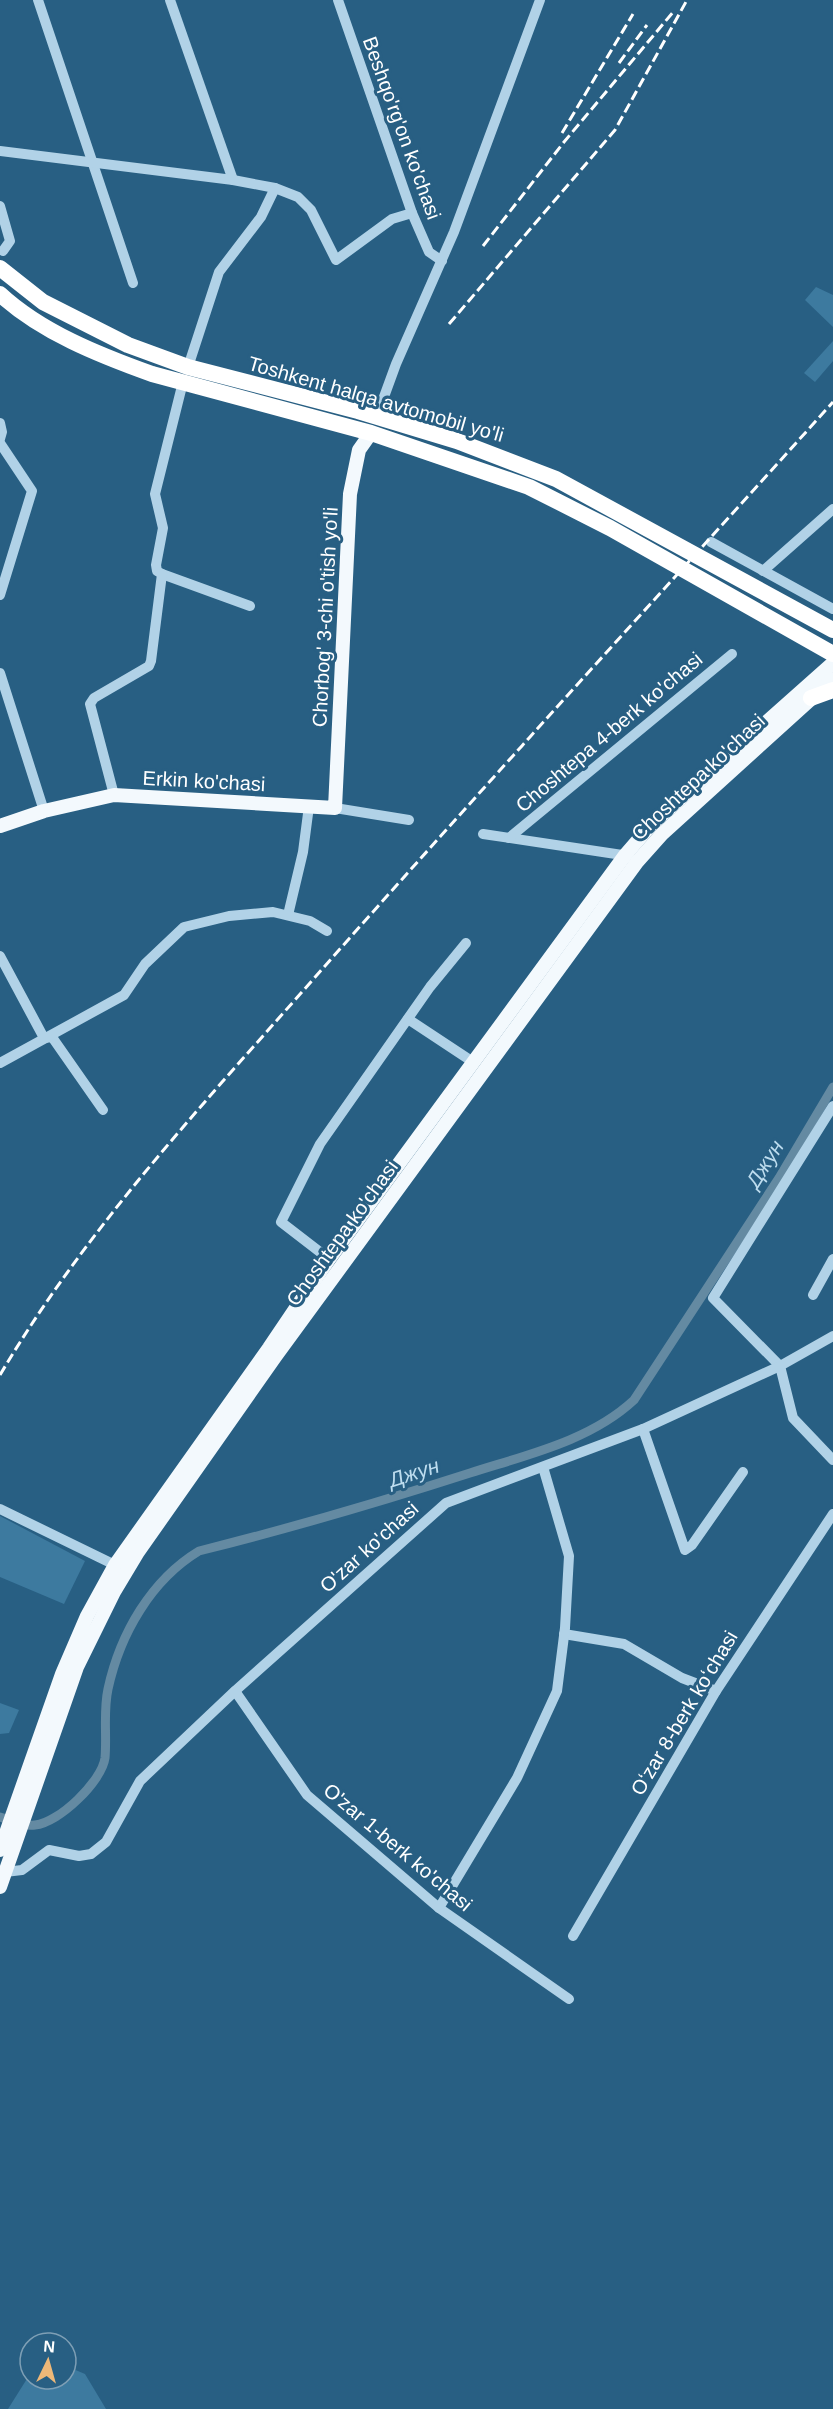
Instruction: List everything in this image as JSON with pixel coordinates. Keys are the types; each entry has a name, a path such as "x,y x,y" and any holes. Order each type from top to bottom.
{"highway":[{"name":"Toshkent halqa avtomobil yo'li","path":"0,268 43,302 186,374 494,473 545,494 831,666"},
{"name":"Toshkent halqa avtomobil yo'li","path":"0,294 32,318 88,348 152,374 186,374 377,416 490,452 556,479 833,630"},
{"path":"371,434 377,416"},
{"path":"811,698 833,690"}],"main road":[{"name":"Chorbog' 3-chi o'tish yo'li","path":"335,808 350,494 359,450 371,434"},
{"name":"Choshtepa ko'chasi","path":"27,1788 77,1667 114,1592 138,1552 381,1200 473,1062 631,858 662,834 811,698 831,666"},
{"name":"Choshtepa ko'chasi","path":"0,1887 5,1872 5,1853 74,1642 115,1564 269,1348 329,1259 381,1200 631,858 652,824 831,666"},
{"name":"Erkin ko'chasi","path":"0,826 44,811 114,795 335,808"}],"street":[{"path":"38,0 133,284"},
{"path":"170,0 233,180"},
{"name":"Beshqo'rg'on ko'chasi","path":"338,0 412,213 429,252 442,261"},
{"path":"377,416 396,364 442,261 540,0"},
{"path":"0,151 233,180 275,188 298,197 311,210 336,260 392,219 412,213"},
{"path":"250,606 157,571 156,565 163,528 155,494 186,374 219,272 261,217 275,188"},
{"path":"0,206 10,241 3,250"},
{"path":"0,423 2,432 0,441 32,491 0,595"},
{"path":"763,571 833,509"},
{"path":"711,543 833,609"},
{"path":"114,795 91,700 149,666 162,589 162,574"},
{"name":"Choshtepa 4-berk ko'chasi","path":"509,838 732,654"},
{"path":"0,673 44,811"},
{"path":"288,915 303,852 309,806"},
{"name":"Erkin ko'chasi","path":"335,808 409,820"},
{"path":"483,834 631,858"},
{"path":"0,1063 52,1037 124,995 145,964 171,936 184,927 251,912 288,915 310,921 327,931"},
{"path":"329,1259 281,1222 320,1144 408,1019 466,944"},
{"path":"0,956 44,1038 52,1037"},
{"path":"408,1019 473,1062"},
{"path":"52,1037 103,1110"},
{"path":"833,1106 713,1298 780,1366 793,1418 833,1460"},
{"path":"813,1295 833,1259"},
{"name":"O'zar ko'chasi","path":"5,1872 22,1870 50,1850 79,1856 91,1854 106,1842 140,1781 235,1691 446,1503 643,1429 780,1366 833,1336"},
{"path":"643,1429 685,1550 692,1545 743,1472"},
{"path":"439,1908 517,1778 557,1691 564,1634 569,1556 543,1467"},
{"path":"0,1509 115,1564"},
{"name":"Oʻzar 8-berk koʻchasi","path":"573,1936 716,1691 833,1514"},
{"path":"564,1634 624,1644 682,1678 716,1691"},
{"name":"O'zar 1-berk ko'chasi","path":"235,1691 307,1795 439,1908 569,1999"}],"shaded area":[{"path":"816,287 833,295 833,327 805,300"},
{"path":"833,341 833,361 815,382 804,373"},
{"path":"0,1516 85,1561 64,1604 0,1577"},
{"path":"0,1703 19,1710 9,1733 0,1734"},
{"path":"78,2371 85,2374 106,2409 8,2409 19,2391 78,2391"}],"waterway":[{"name":"Джун","path":"0,1817 27,1825 45,1822 67,1809 88,1789 105,1758 105,1715 108,1689 113,1668 129,1629 152,1593 166,1577 199,1551 335,1514 535,1453 598,1426 634,1400 779,1178 833,1087"}],"railway":[{"path":"449,324 615,130 687,0"},
{"path":"483,246 564,142 674,11"},
{"path":"562,133 633,14"},
{"path":"619,63 647,25"},
{"path":"0,1375 72,1266 111,1214 194,1114 450,825 833,402"}]}
